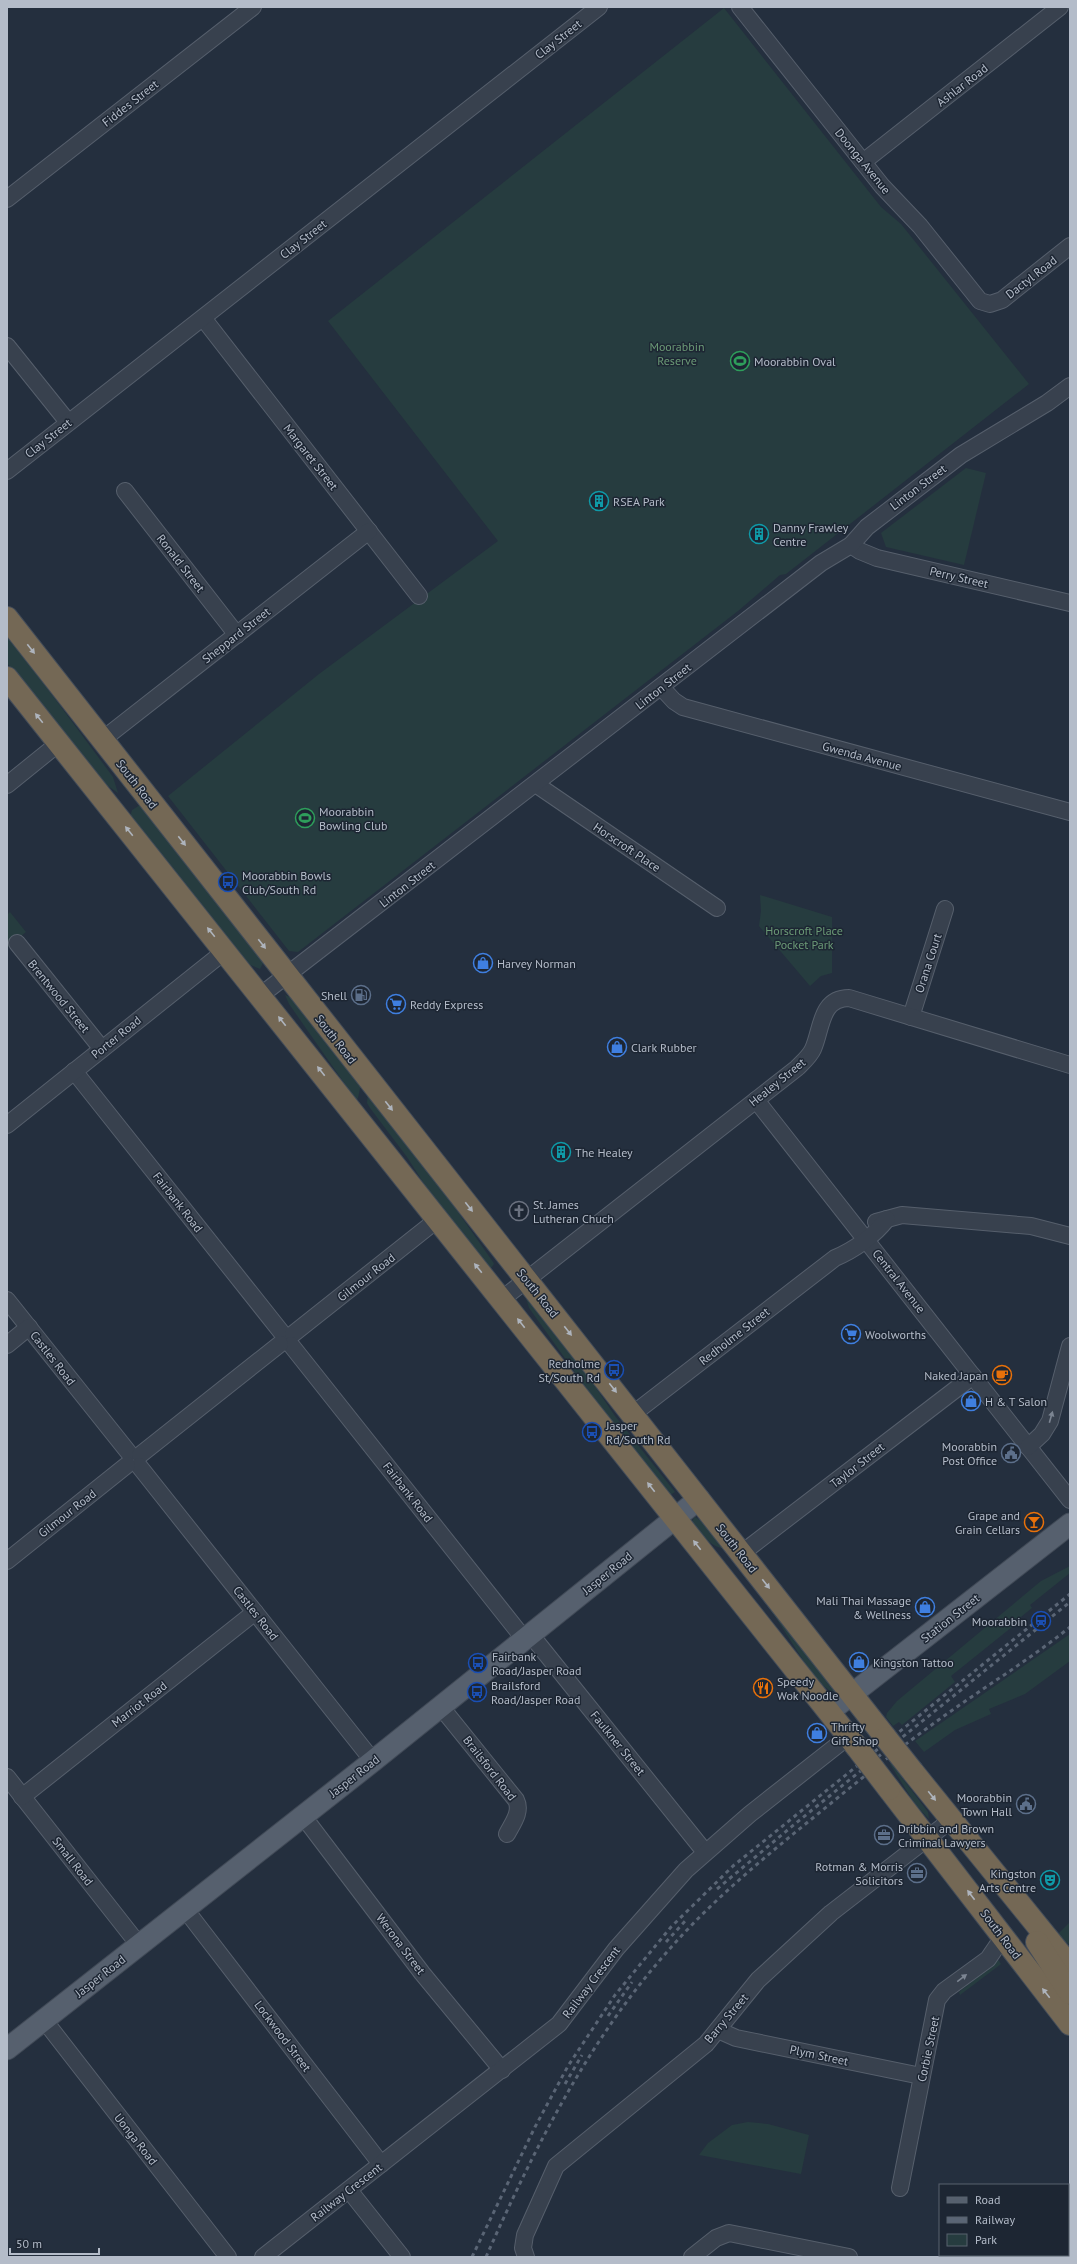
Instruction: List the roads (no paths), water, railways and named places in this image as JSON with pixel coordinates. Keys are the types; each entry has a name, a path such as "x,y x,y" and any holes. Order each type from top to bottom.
{"highway":[{"name":"South Road","path":"7,618 878,1728 1014,1898 1062,1950 1070,1966"},
{"name":"South Road","path":"7,678 261,995 829,1712 846,1743 889,1788 1070,2024"},
{"path":"113,811 141,789"},
{"path":"354,1112 363,1092 371,1083"},
{"path":"1014,1898 1043,1954 1070,1993"}],"main road":[{"name":"Jasper Road","path":"7,2049 441,1707 699,1499"},
{"name":"Station Street","path":"829,1712 1070,1524"}],"street":[{"name":"Fiddes Street","path":"7,199 253,7"},
{"name":"Clay Street","path":"7,471 599,7"},
{"name":"Ashlar Road","path":"863,162 1060,7"},
{"name":"Doonga Avenue","path":"743,8 863,162 891,196 920,226 976,298 984,303 990,304"},
{"name":"Dactyl Road","path":"990,304 1002,300 1070,246"},
{"name":"Margaret Street","path":"203,318 419,596"},
{"path":"7,346 68,422"},
{"name":"Linton Street","path":"261,995 536,785 822,563 851,545 868,527 961,455 1047,403 1070,386"},
{"name":"Ronald Street","path":"124,490 237,634"},
{"name":"Sheppard Street","path":"102,740 369,531"},
{"name":"Perry Street","path":"851,545 860,552 878,558 1070,603"},
{"name":"Gwenda Avenue","path":"661,687 674,702 683,707 1070,812"},
{"path":"7,785 59,743"},
{"name":"Horscroft Place","path":"536,785 717,908"},
{"name":"Orana Court","path":"911,1016 945,909"},
{"name":"Brentwood Street","path":"17,943 102,1049"},
{"name":"Porter Road","path":"7,1124 225,950"},
{"name":"Healey Street","path":"502,1299 797,1068 809,1055 826,1009 835,1001 849,998 1070,1065"},
{"name":"Fairbank Road","path":"74,1071 286,1339 528,1637"},
{"name":"Central Avenue","path":"756,1100 1070,1500"},
{"name":"Redholme Street","path":"633,1414 835,1258 847,1253 864,1236 880,1228 887,1219 902,1215 1031,1226 1070,1236"},
{"name":"Gilmour Road","path":"7,1561 438,1219"},
{"name":"Castles Road","path":"7,1300 373,1761"},
{"path":"7,1345 29,1327"},
{"path":"1028,1448 1042,1434 1050,1421 1070,1346"},
{"name":"Taylor Street","path":"742,1553 973,1376"},
{"name":"Marriot Road","path":"22,1797 255,1612"},
{"name":"Faulkner Street","path":"528,1637 705,1852"},
{"name":"Brailsford Road","path":"441,1707 516,1800 518,1805 517,1815 506,1834"},
{"name":"Railway Crescent","path":"263,2257 502,2070 564,2019 593,1978 634,1928 705,1852 846,1743"},
{"name":"Small Road","path":"7,1777 139,1945"},
{"name":"Werona Street","path":"303,1816 422,1973 502,2070"},
{"name":"Barry Street","path":"526,2257 523,2248 525,2235 556,2166 706,2044 758,1980 830,1913 952,1820"},
{"name":"Lockwood Street","path":"185,1909 381,2164"},
{"name":"Corbie Street","path":"900,2188 936,2006 942,1994 985,1961 1004,1937"},
{"name":"Uonga Road","path":"44,2020 228,2257"},
{"name":"Plym Street","path":"718,2030 736,2038 921,2076"},
{"path":"349,2190 402,2257"},
{"path":"692,2257 716,2238 729,2233 850,2257"},
{"path":"1069,2257 1070,2246"}],"railway":[{"path":"472,2257 535,2127 568,2066 615,1995 671,1927 733,1866 1070,1594"},
{"path":"717,1889 796,1823 1070,1602"},
{"path":"486,2257 523,2176 565,2097 588,2059 612,2022 639,1986 684,1933 702,1914 759,1862 863,1777 937,1721 1038,1652 1070,1627"},
{"path":"666,1942 687,1919"},
{"path":"608,2016 632,1982"},
{"path":"565,2084 582,2055"}],"place":[{"name":"Moorabbin Oval","path":"740,361"},
{"name":"RSEA Park","path":"599,501"},
{"name":"Danny Frawley Centre","path":"759,534"},
{"name":"Moorabbin Bowling Club","path":"305,818"},
{"name":"Moorabbin Bowls Club/South Rd","path":"228,882"},
{"name":"Harvey Norman","path":"483,963"},
{"name":"Shell","path":"361,995"},
{"name":"Reddy Express","path":"396,1004"},
{"name":"Clark Rubber","path":"617,1047"},
{"name":"The Healey","path":"561,1152"},
{"name":"St. James Lutheran Chuch","path":"519,1211"},
{"name":"Woolworths","path":"851,1334"},
{"name":"Redholme St/South Rd","path":"614,1370"},
{"name":"Naked Japan","path":"1002,1375"},
{"name":"H & T Salon","path":"971,1401"},
{"name":"Jasper Rd/South Rd","path":"592,1432"},
{"name":"Moorabbin Post Office","path":"1011,1453"},
{"name":"Grape and Grain Cellars","path":"1034,1522"},
{"name":"Mali Thai Massage & Wellness","path":"925,1607"},
{"name":"Moorabbin","path":"1041,1621"},
{"name":"Kingston Tattoo","path":"859,1662"},
{"name":"Fairbank Road/Jasper Road","path":"478,1663"},
{"name":"Speedy Wok Noodle","path":"763,1688"},
{"name":"Brailsford Road/Jasper Road","path":"477,1692"},
{"name":"Thrifty Gift Shop","path":"817,1733"},
{"name":"Moorabbin Town Hall","path":"1026,1804"},
{"name":"Dribbin and Brown Criminal Lawyers","path":"884,1835"},
{"name":"Rotman & Morris Solicitors","path":"917,1873"},
{"name":"Kingston Arts Centre","path":"1050,1880"}],"park label":[{"name":"Moorabbin Reserve","path":"677,353"},
{"name":"Horscroft Place Pocket Park","path":"804,937"}]}
